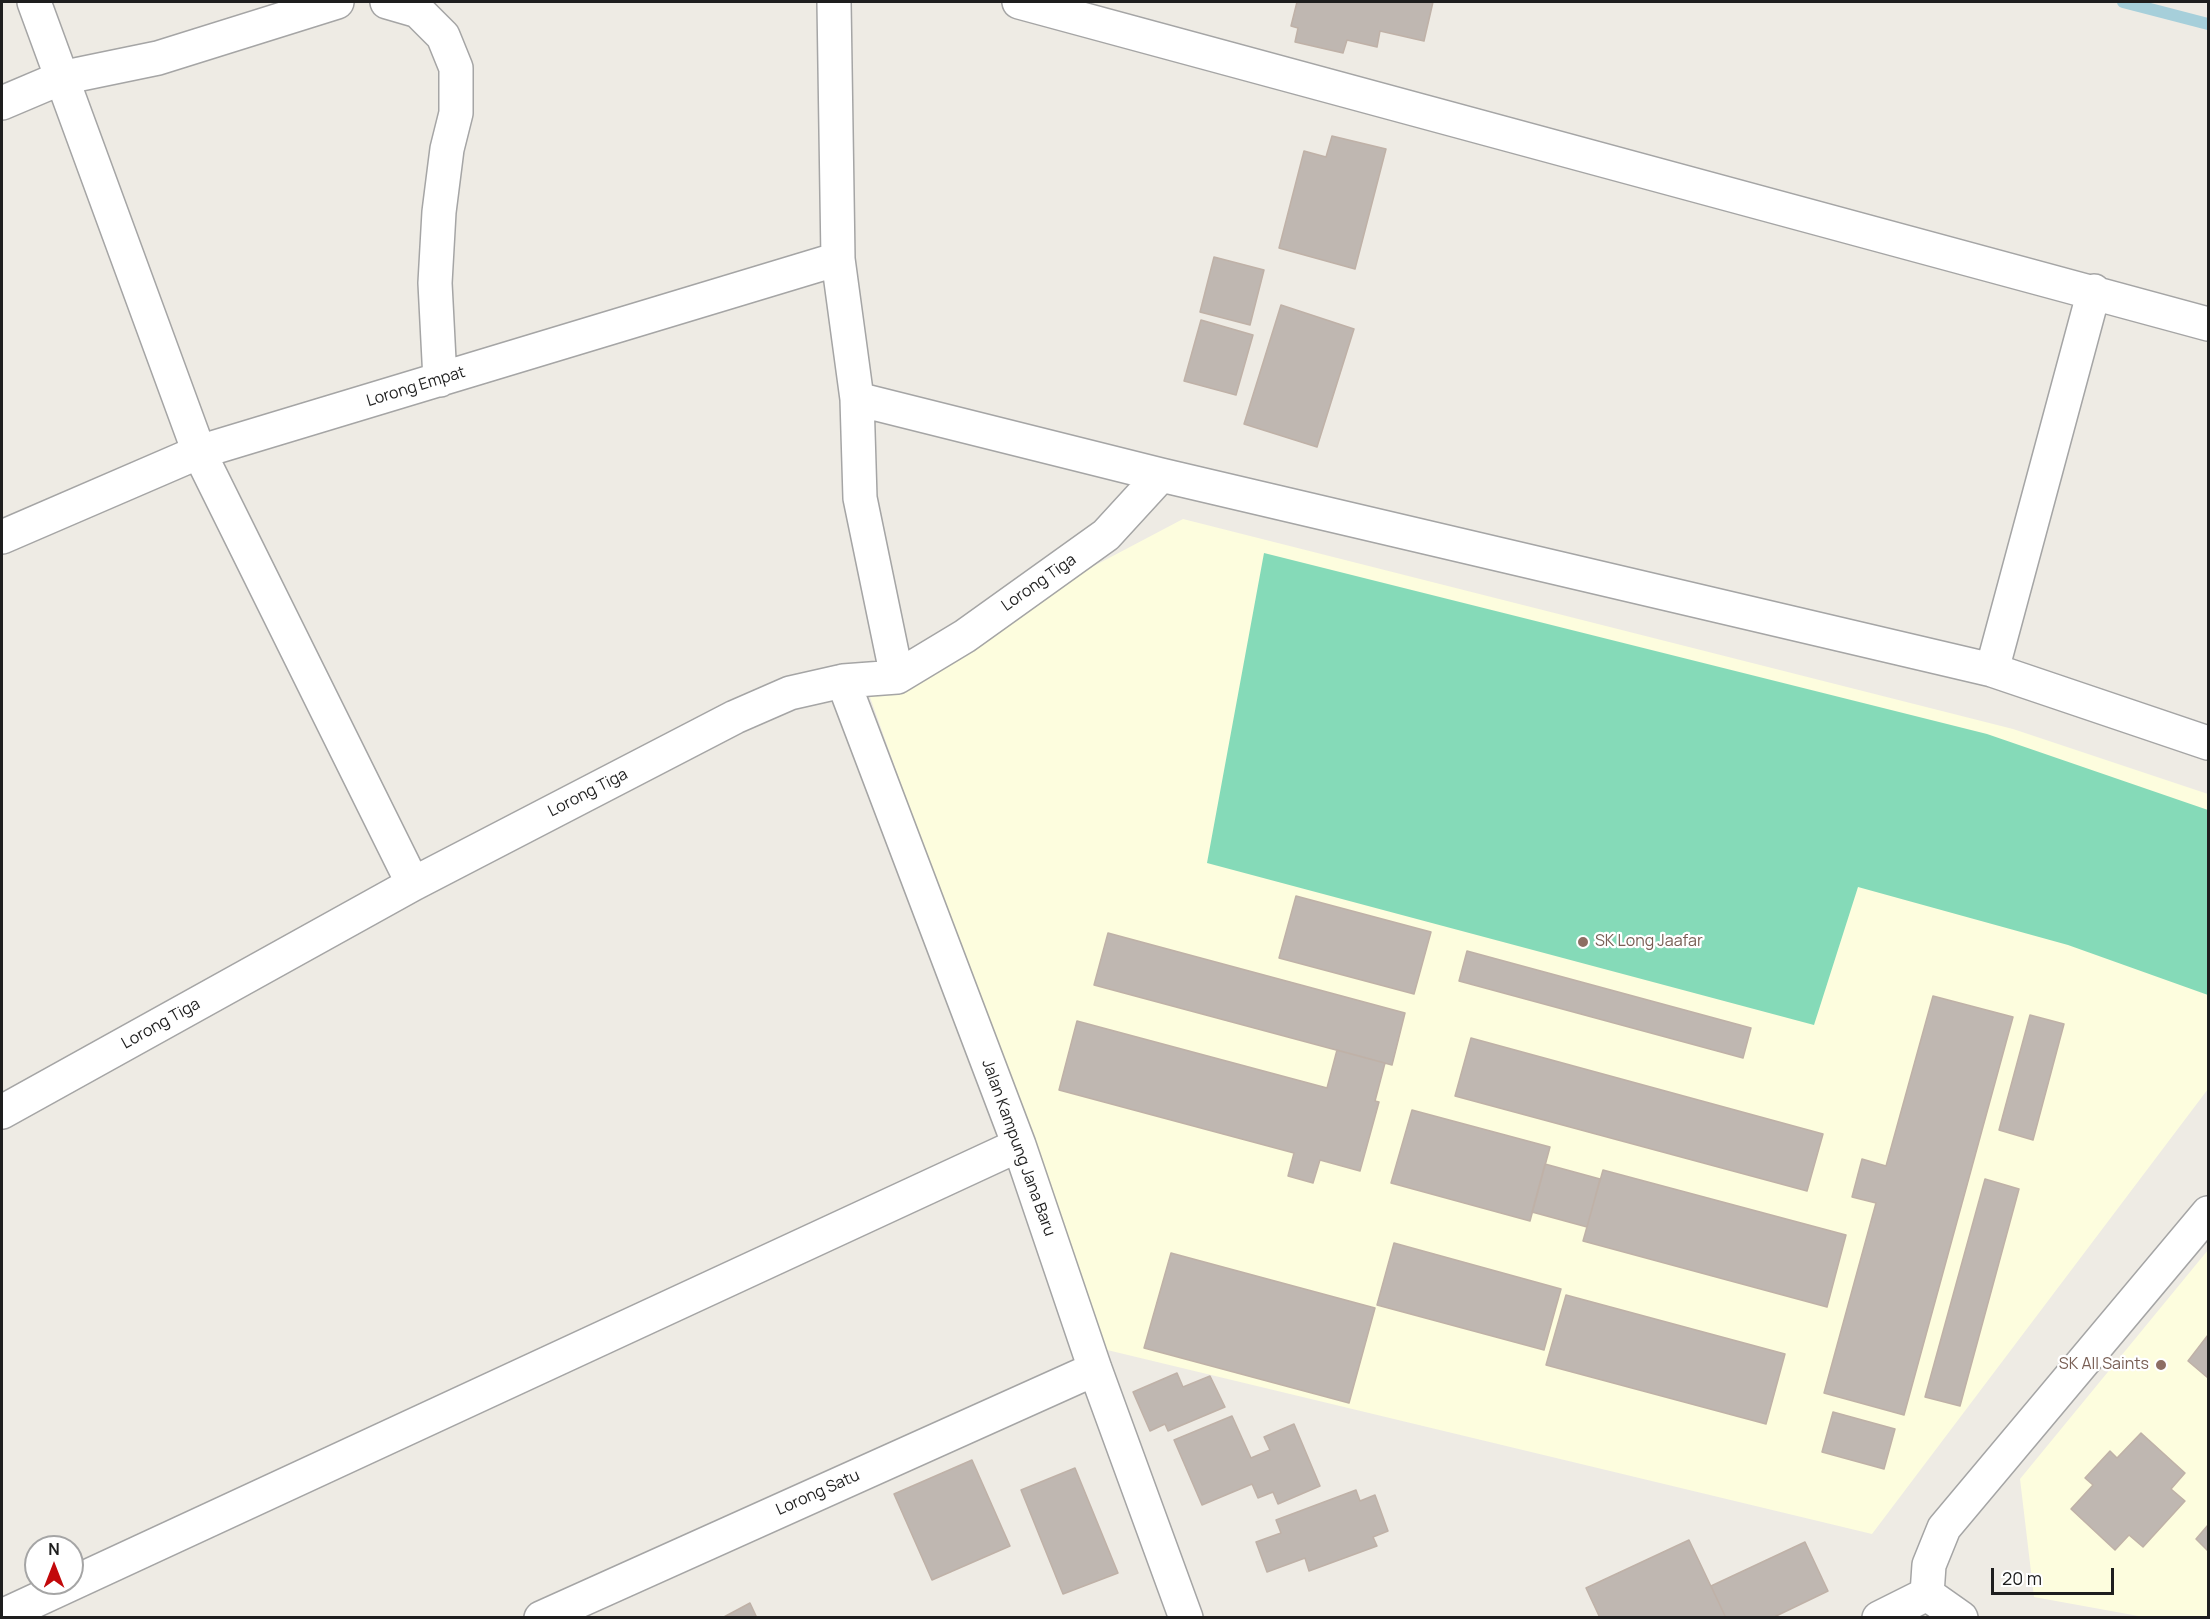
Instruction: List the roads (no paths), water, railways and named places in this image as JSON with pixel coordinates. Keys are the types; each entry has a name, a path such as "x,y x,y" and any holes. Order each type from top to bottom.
{"street":[{"path":"34,2 199,452 412,884"},
{"path":"2,103 61,78 158,57 337,2"},
{"path":"387,2 418,11 442,36 456,68 456,112 447,149 439,212 435,283 440,380"},
{"path":"834,2 838,259 857,399 860,498 897,677"},
{"path":"1019,2 2094,291 2208,324"},
{"name":"Lorong Empat","path":"2,537 199,452 838,259"},
{"path":"1992,670 2094,291"},
{"path":"857,399 1161,475 1992,670 2208,743"},
{"name":"Lorong Tiga","path":"2,1112 412,884 735,717 790,693 843,681 897,677 965,636 1106,535 1161,475"},
{"name":"Jalan Kampung Jana Baru","path":"843,681 1019,1144 1095,1369 1186,1617"},
{"path":"2,1616 1019,1144"},
{"path":"1927,1594 1929,1565 1944,1528 2208,1213"},
{"name":"Lorong Satu","path":"541,1617 1095,1369"},
{"path":"1879,1617 1927,1594"},
{"path":"1927,1594 1961,1617"}],"waterway":[{"path":"2123,2 2208,24"}],"place":[{"name":"SK Long Jaafar","path":"1583,942"},
{"name":"SK All Saints","path":"2161,1365"}]}
